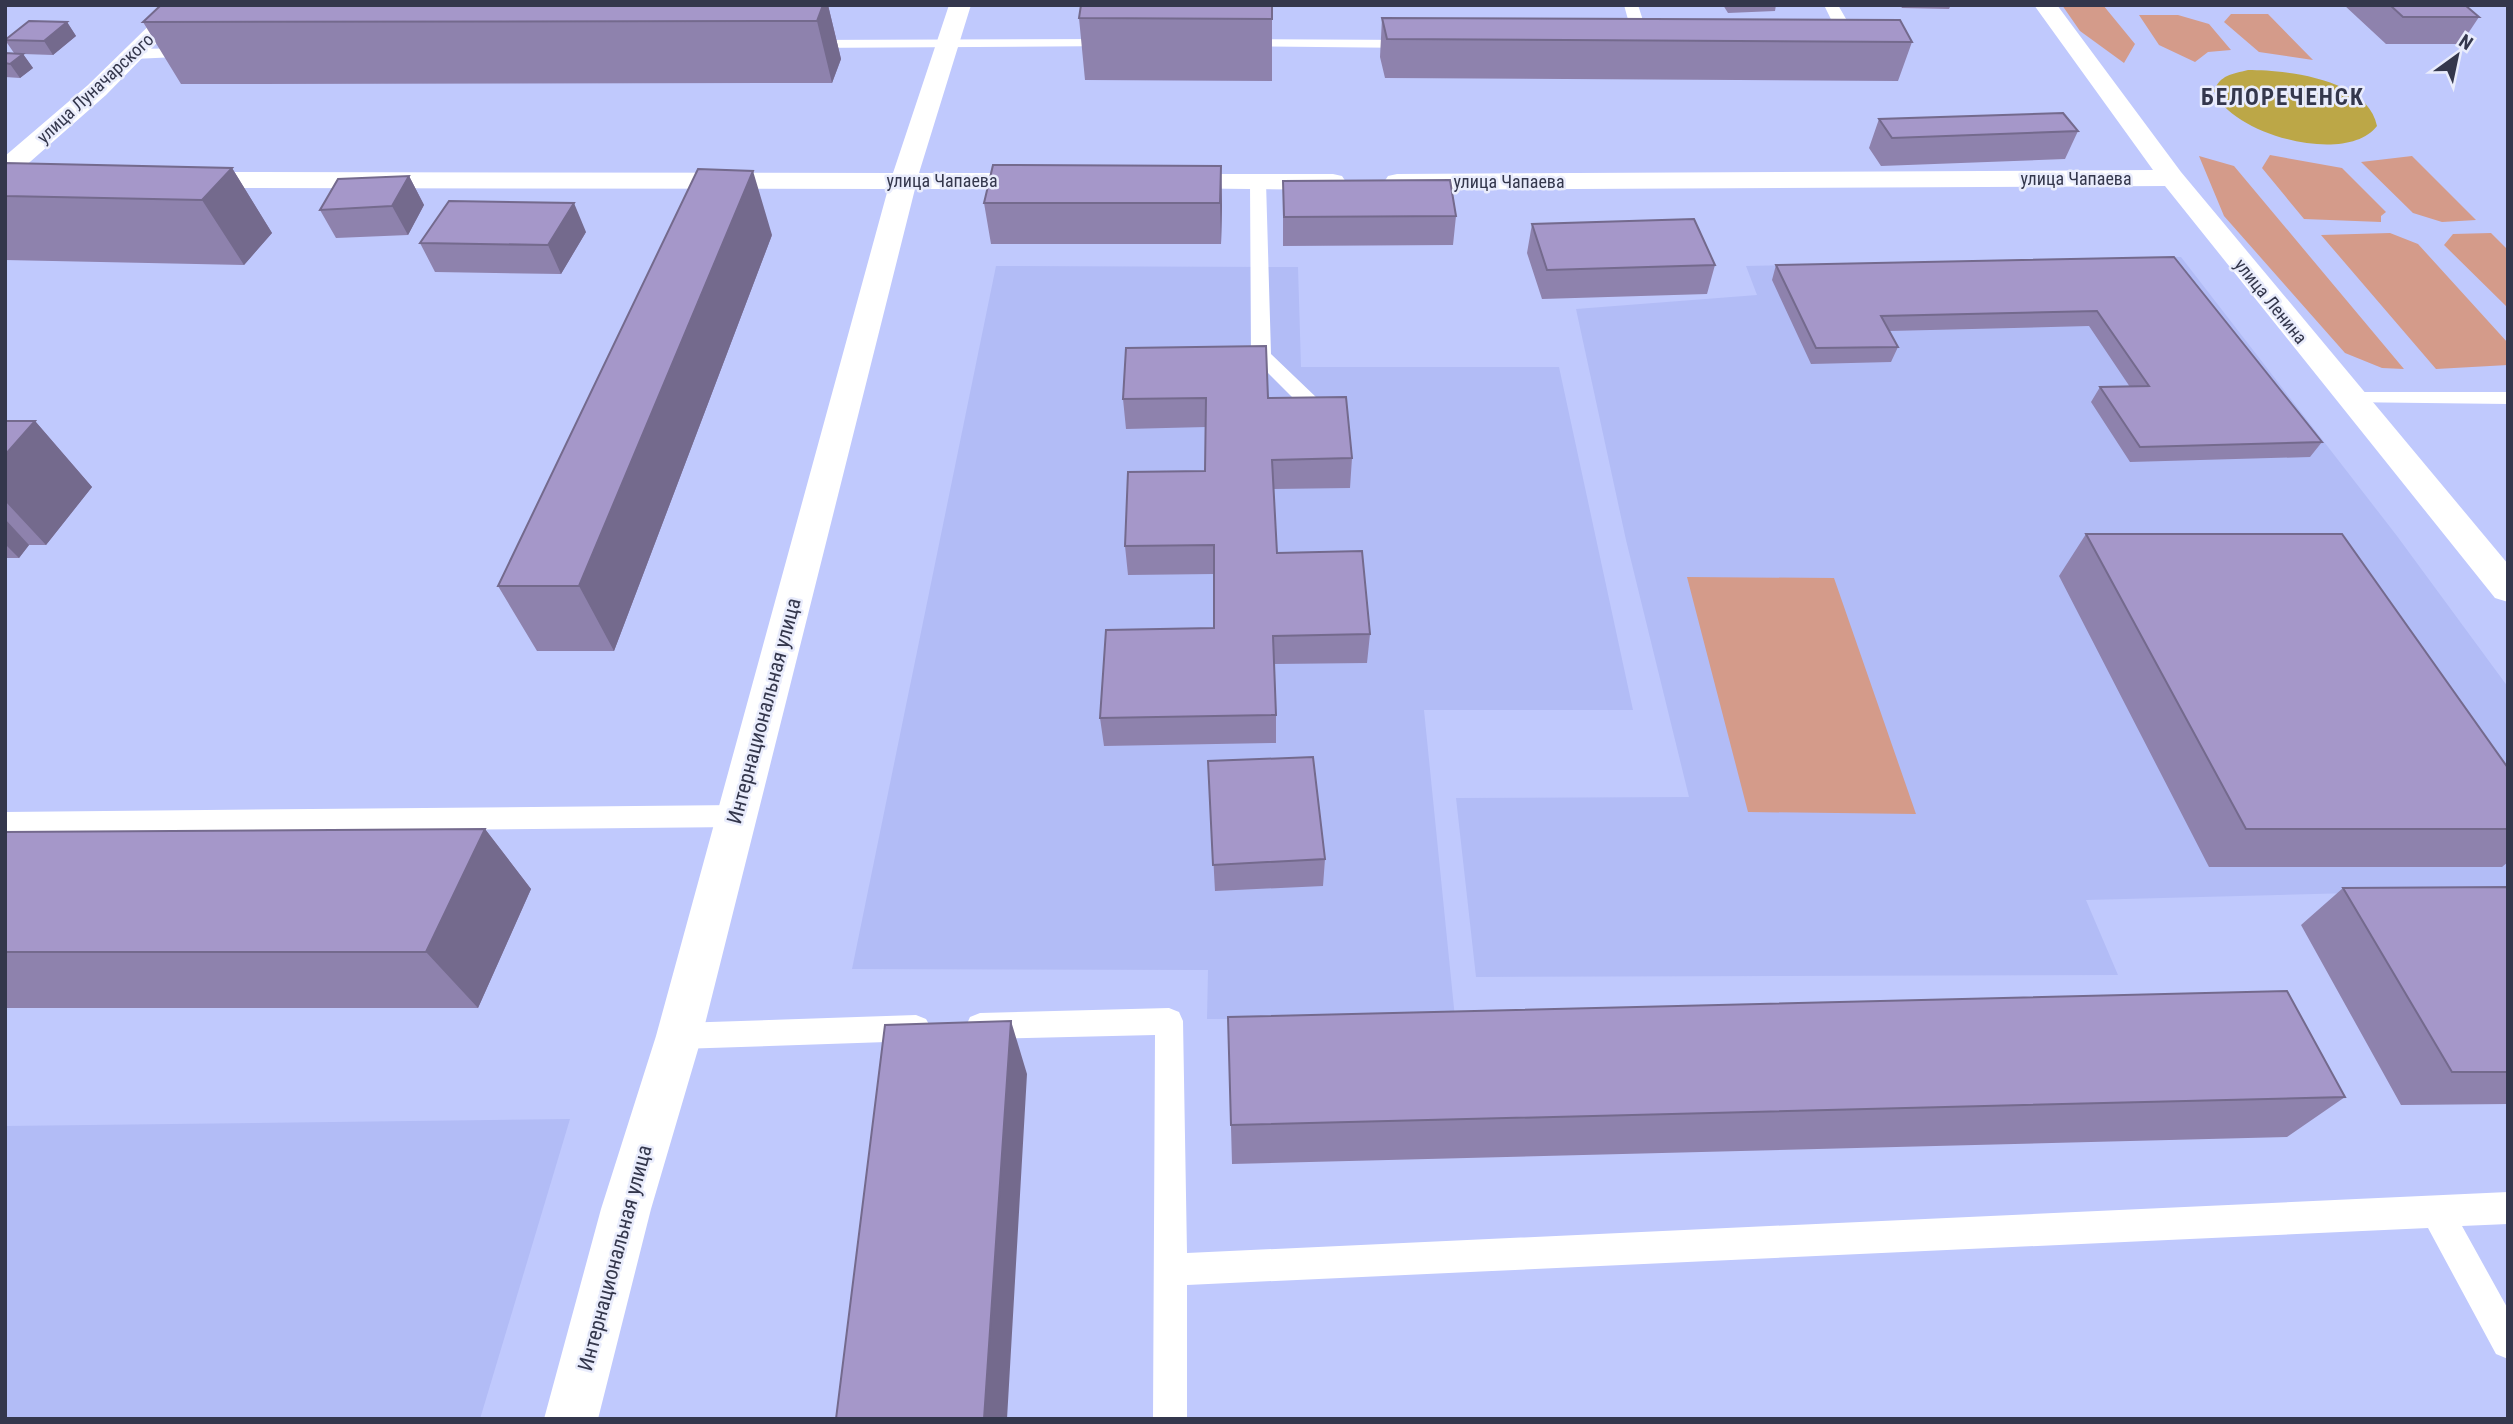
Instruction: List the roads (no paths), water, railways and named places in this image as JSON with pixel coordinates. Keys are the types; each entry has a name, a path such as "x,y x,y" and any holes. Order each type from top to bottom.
{"street":[{"name":"улица Луначарского","path":"5,170 134,54 183,5"},
{"name":"Интернациональная улица","path":"571,1419 626,1209 679,1036 904,180 960,5"},
{"name":"улица Ленина","path":"2045,5 2172,178 2349,398 2508,589"},
{"name":"улица Чапаева","path":"1137,181 2172,178"},
{"name":"улица Чапаева","path":"156,180 1070,181"}],"lane":[{"path":"1631,5 1643,45"},
{"path":"1831,5 1853,46 1840,46"},
{"path":"787,44 1132,43"},
{"path":"1226,43 1427,44"},
{"path":"134,54 203,53"},
{"path":"1258,182 1261,356 1311,404"},
{"path":"2349,398 2508,398"},
{"path":"5,823 737,816"},
{"path":"679,1036 1169,1021 1170,1419"},
{"path":"1171,1269 2508,1208"},
{"path":"2437,1213 2508,1342"}],"district":[{"name":"БЕЛОРЕЧЕНСК","path":"2283,97"}]}
